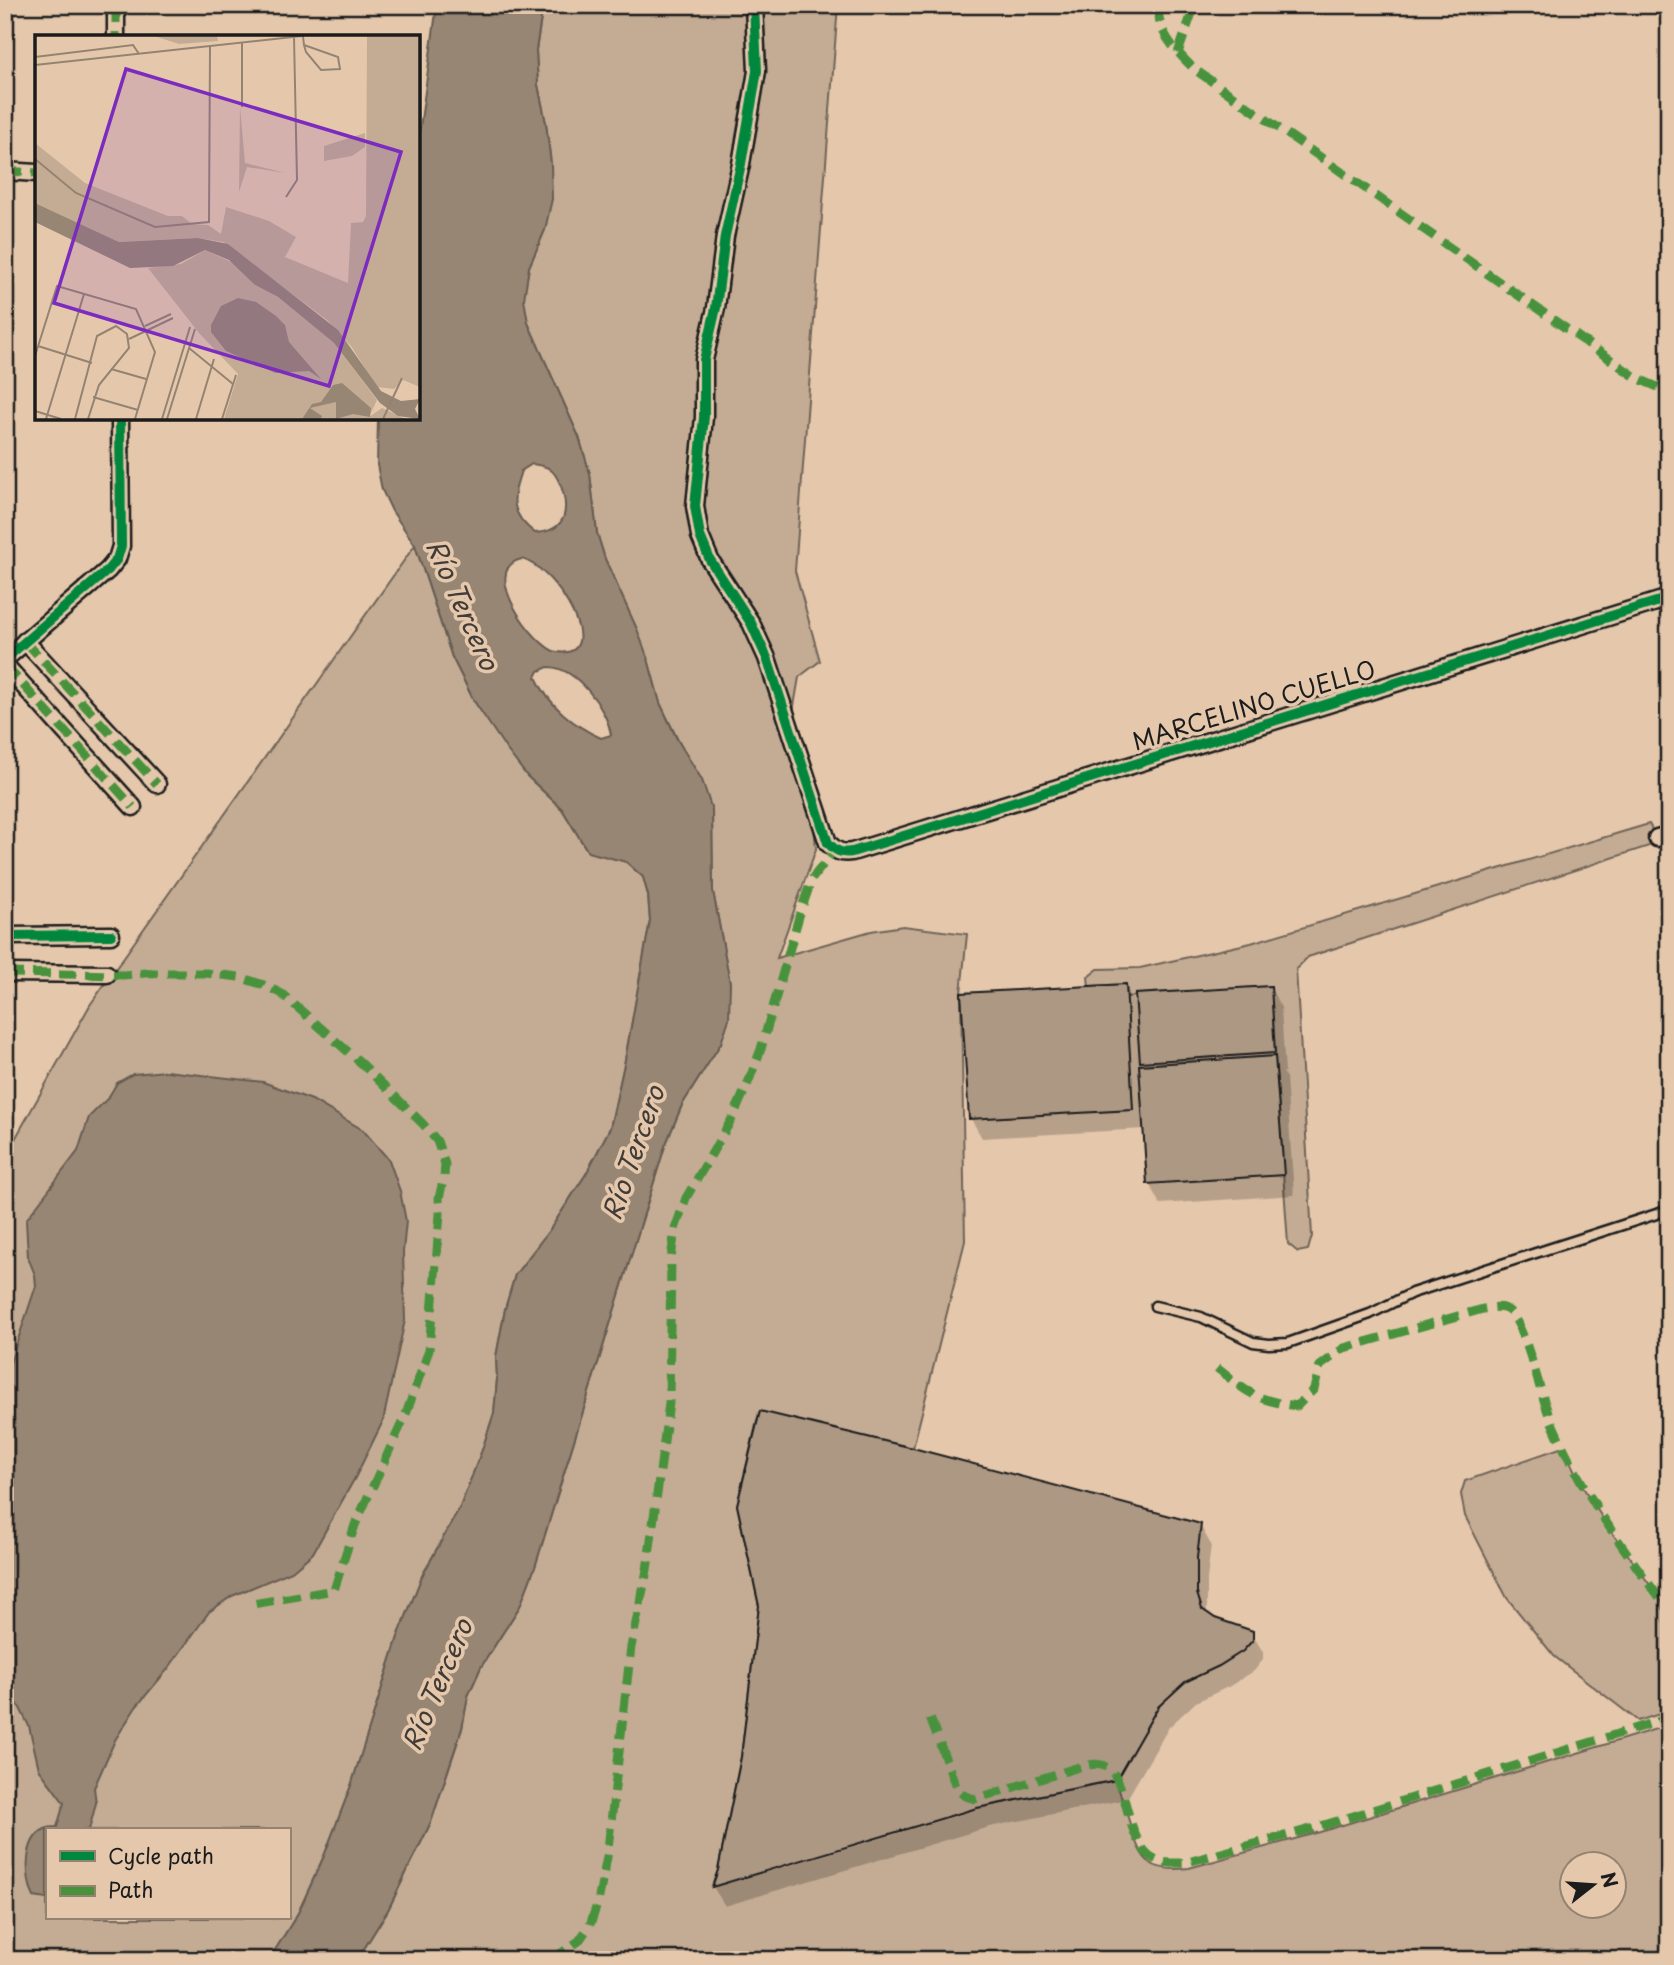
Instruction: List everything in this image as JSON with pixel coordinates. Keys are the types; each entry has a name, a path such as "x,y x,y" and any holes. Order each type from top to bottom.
{"street":[{"path":"116,5 116,35"},
{"name":"MARCELINO CUELLO","path":"754,5 757,71 725,236 716,308 704,360 704,417 695,506 700,536 710,560 751,623 767,658 828,843 834,850 852,852 1669,598"},
{"path":"5,171 35,173"},
{"path":"5,659 108,570 117,559 121,546 120,420"},
{"path":"25,641 157,784"},
{"path":"5,665 133,807"},
{"path":"5,936 111,935"},
{"path":"5,973 107,974"}],"lane":[{"path":"1155,1306 1201,1317 1253,1342 1288,1343 1370,1314 1412,1293 1669,1210"}],"shaded area":[{"path":"543,5 838,5 795,571 820,661 799,677 788,741 803,782 814,827 816,849 777,958 871,931 903,926 967,934 961,993 965,1241 913,1448 759,1412 737,1505 759,1606 741,1757 718,1870 712,1886 977,1808 1116,1780 1135,1839 1144,1857 1165,1869 1189,1868 1320,1832 1669,1725 1669,1960 357,1960 388,1910 431,1822 462,1729 468,1696 481,1667 520,1606 535,1567 665,1146 682,1105 721,1043 730,983 713,891 712,810 660,703 648,659 605,559 597,533 590,474 579,437 528,323 523,299 529,267 545,230 551,164 538,85 536,50"},
{"path":"415,545 452,657 474,701 527,776 562,809 588,852 626,861 643,877 648,895 650,921 610,1128 586,1174 551,1228 515,1275 496,1357 494,1413 482,1450 460,1507 422,1576 398,1637 352,1783 324,1856 298,1913 269,1960 24,1960 29,1955 5,1949 5,1157 90,1005"},
{"path":"1649,824 1654,832 1649,846 1308,957 1296,969 1312,1236 1308,1250 1298,1252 1288,1244 1270,986 1127,997 1126,984 1089,986 1088,977 1098,969 1140,968 1251,943"},
{"path":"1563,1447 1581,1484 1610,1530 1669,1611 1669,1711 1638,1721 1554,1656 1507,1598 1465,1516 1461,1494 1465,1481"}],"water":[{"name":"Río Tercero","path":"437,5 543,5 536,50 538,85 551,164 552,199 545,230 529,267 524,299 528,323 579,437 590,474 597,533 605,559 637,629 660,703 677,739 702,780 712,810 713,891 730,983 729,1019 721,1043 682,1105 665,1146 535,1567 520,1606 481,1667 468,1696 462,1728 431,1822 388,1910 357,1960 269,1960 298,1913 324,1856 352,1783 398,1637 422,1576 460,1507 482,1450 494,1413 496,1357 515,1275 551,1228 586,1174 610,1128 650,921 648,895 643,877 626,862 588,852 562,809 527,776 474,701 452,657 415,545 392,511 382,490 377,465 378,420 420,420 420,128","holes":["532,464 546,467 553,472 561,485 565,510 560,523 545,532 535,533 517,512 515,490 521,471","522,559 550,578 572,612 578,628 579,642 572,651 557,652 547,647 514,608 507,592 505,577 510,566","548,667 559,669 579,681 597,702 611,735 601,738 581,727 547,697 536,677 539,671"]},
{"path":"166,1071 263,1082 312,1100 363,1130 389,1160 400,1191 406,1221 403,1252 405,1320 383,1421 313,1553 292,1571 232,1596 209,1612 168,1669 136,1707 115,1740 94,1788 96,1803 90,1828 46,1828 57,1827 64,1803 39,1769 29,1726 5,1688 5,1378 36,1286 28,1257 26,1220 78,1151 89,1117 108,1098 117,1083 133,1074"},
{"path":"46,1828 46,1899 34,1897 29,1880 29,1850 38,1834"}],"building":[{"path":"1126,984 1133,1110 969,1119 961,993"},
{"path":"1271,986 1275,1053 1140,1062 1135,994"},
{"path":"1275,1056 1284,1175 1147,1184 1139,1065"},
{"path":"760,1411 913,1448 1201,1524 1197,1593 1202,1609 1215,1618 1253,1631 1253,1640 1243,1651 1219,1666 1185,1682 1158,1707 1116,1780 977,1808 712,1887 718,1870 741,1757 759,1606 737,1505"}],"marked path":[{"path":"116,5 116,35"},
{"path":"1159,5 1160,24 1164,32 1174,48 1194,69 1637,378 1669,392"},
{"path":"1178,53 1192,13 1191,5"},
{"path":"5,171 35,173"},
{"path":"25,641 157,784"},
{"path":"5,665 133,807"},
{"path":"551,1960 579,1941 590,1925 598,1902 607,1857 631,1647 647,1570 669,1403 671,1259 675,1229 686,1198 733,1117 748,1083 761,1049 812,879 834,850"},
{"path":"5,973 206,973 239,977 264,985 282,994 361,1063 437,1141 445,1164 439,1198 429,1350 406,1414 355,1525 334,1590 253,1604"},
{"path":"1217,1368 1261,1398 1297,1406 1314,1389 1320,1366 1344,1348 1483,1309 1506,1309 1521,1330 1547,1410 1575,1471 1620,1542 1669,1611"},
{"path":"930,1718 957,1789 965,1796 975,1799 1079,1767 1103,1765 1114,1774 1138,1842 1146,1853 1167,1863 1184,1863 1318,1827 1669,1718"}],"cycle path":[{"path":"754,5 757,71 725,236 716,308 704,360 704,417 695,506 700,536 710,560 751,623 767,658 828,843 836,850 852,852 1669,598"},
{"path":"5,659 108,570 117,559 121,546 120,420"},
{"path":"5,936 111,935"}]}
